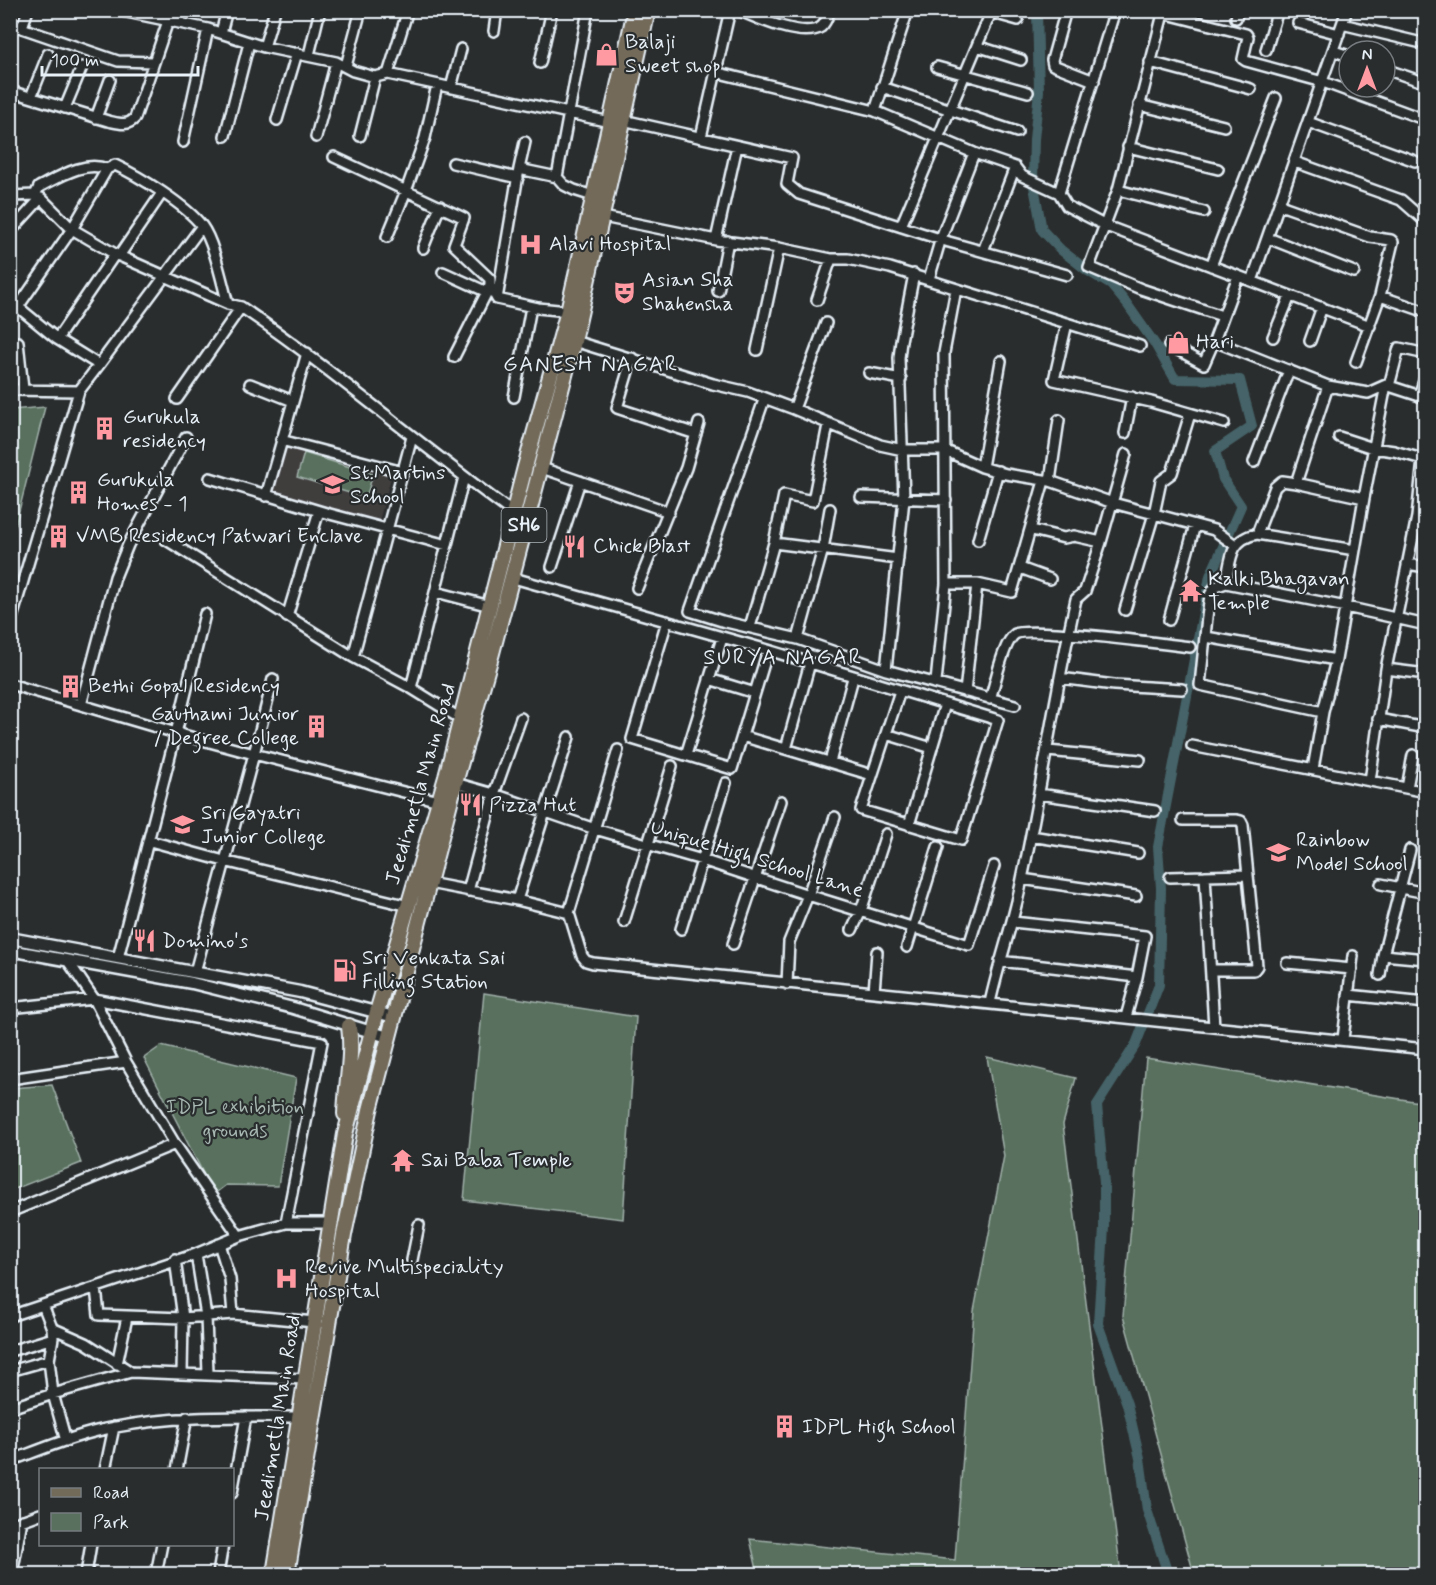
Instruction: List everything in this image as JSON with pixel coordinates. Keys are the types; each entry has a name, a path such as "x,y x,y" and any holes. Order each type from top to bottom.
{"main road":[{"name":"Jeedimetla Main Road","path":"274,1575 345,1134 461,719 510,577 574,340 603,216 635,10"},
{"name":"Jeedimetla Main Road","path":"287,1575 344,1235 370,1110 455,783 489,636 490,606 568,311 593,196 648,10"},
{"path":"345,1134 346,1088 351,1053 349,1026"}],"street":[{"path":"22,27 28,10"},
{"path":"179,23 182,10"},
{"path":"221,33 227,10"},
{"path":"264,47 275,10"},
{"path":"309,55 320,10"},
{"path":"346,66 361,10"},
{"path":"388,74 408,10"},
{"path":"494,31 497,10"},
{"path":"540,63 552,10"},
{"path":"557,177 588,10"},
{"path":"701,137 730,10"},
{"path":"738,10 752,13 781,27 807,31 821,27 830,10"},
{"path":"875,111 908,10"},
{"path":"1066,10 1052,60 1053,65 1094,81"},
{"path":"1059,193 1115,10"},
{"path":"1266,50 1278,10"},
{"path":"1252,281 1347,10"},
{"path":"118,11 208,29 264,47 336,62 353,71 375,77 388,74 568,114 701,137 792,158 787,184 799,194 1067,275"},
{"path":"901,226 951,110 989,11 1018,20"},
{"path":"1222,316 1141,289 1089,267 1118,190 1164,12 1246,34 1248,37 1244,60 1323,82 1425,120"},
{"path":"10,91 96,118 123,124 132,122 168,21"},
{"path":"1298,23 1425,44"},
{"path":"10,24 118,61 153,62"},
{"path":"183,142 208,29"},
{"path":"225,135 249,43"},
{"path":"977,45 1021,60"},
{"path":"451,88 461,49"},
{"path":"277,120 297,53"},
{"path":"31,97 48,54"},
{"path":"316,137 336,62"},
{"path":"1150,62 1251,89"},
{"path":"65,108 82,67"},
{"path":"937,67 1028,92"},
{"path":"715,72 875,111 938,139 1015,167 1022,176 1059,193 1067,206 1106,226 1370,326"},
{"path":"1397,73 1425,83"},
{"path":"360,136 375,77"},
{"path":"96,118 110,80"},
{"path":"387,237 425,138 438,85"},
{"path":"882,87 1017,132"},
{"path":"1211,266 1276,98"},
{"path":"1139,105 1224,126"},
{"path":"1308,122 1415,161"},
{"path":"498,299 525,142"},
{"path":"716,240 738,146"},
{"path":"1128,147 1218,169"},
{"path":"929,279 941,238 974,153"},
{"path":"334,157 464,218 454,245 490,279 488,289 454,357"},
{"path":"1295,162 1401,200 1425,222"},
{"path":"453,163 557,177 564,185 593,196"},
{"path":"10,232 14,221 38,196 39,187 88,166 97,165 107,169"},
{"path":"99,365 57,339 14,304 72,229 107,169 115,165 162,193 202,226 217,264 228,304"},
{"path":"983,251 1015,167"},
{"path":"1118,190 1204,212"},
{"path":"57,339 162,193"},
{"path":"10,196 38,196 72,229 117,255 166,278 228,304 241,307 307,353 412,437 513,513"},
{"path":"1280,205 1370,237 1393,242 1380,296 1356,362"},
{"path":"423,248 440,206"},
{"path":"603,216 716,240 779,248 831,259 862,261 914,274 1140,346"},
{"path":"10,625 79,391 166,278 183,250 202,226"},
{"path":"1268,238 1354,272"},
{"path":"718,291 728,241"},
{"path":"757,350 779,248"},
{"path":"817,300 831,259"},
{"path":"443,272 488,289 498,299 531,307 568,311"},
{"path":"886,670 904,499 901,341 914,274"},
{"path":"1169,345 1204,364 1238,276"},
{"path":"936,682 946,584 944,353 956,289"},
{"path":"1273,337 1290,296"},
{"path":"1380,296 1425,312"},
{"path":"177,399 241,307"},
{"path":"514,397 531,307"},
{"path":"1310,341 1322,307"},
{"path":"794,409 826,323"},
{"path":"1067,323 1054,380 1132,397 1224,423"},
{"path":"574,340 713,384 748,392 880,445 903,450 944,450 982,467 1047,481 1113,503 1214,530 1235,545"},
{"path":"1214,341 1328,386 1368,393 1387,386 1422,397 1425,375"},
{"path":"18,342 23,389"},
{"path":"1313,769 1323,712 1336,660 1373,448 1387,386 1399,348 1425,354"},
{"path":"266,496 307,353"},
{"path":"632,358 617,408 696,434"},
{"path":"982,467 1001,361"},
{"path":"1254,462 1289,370"},
{"path":"869,373 901,379"},
{"path":"250,384 293,402"},
{"path":"1296,483 1328,386"},
{"path":"10,390 79,391"},
{"path":"1125,434 1132,397"},
{"path":"764,400 690,611 798,639 886,670 1015,705"},
{"path":"1125,610 1154,514 1161,481 1172,473 1190,414"},
{"path":"946,584 977,584 1012,592 1047,481 1059,420"},
{"path":"637,588 686,468 699,423"},
{"path":"750,627 774,543 784,495 813,501 828,425"},
{"path":"81,705 128,545 186,437"},
{"path":"353,657 412,437"},
{"path":"1339,437 1424,460 1421,517 1407,564 1386,669 1370,781"},
{"path":"281,440 403,472"},
{"path":"990,1003 1000,961 1013,922 1076,599 1085,591 1126,454"},
{"path":"539,467 669,512"},
{"path":"978,540 998,471"},
{"path":"411,688 464,477"},
{"path":"210,478 319,511 447,544"},
{"path":"552,567 580,482"},
{"path":"1257,534 1275,487 1282,482 1364,498"},
{"path":"861,497 946,500"},
{"path":"798,639 823,549 830,509"},
{"path":"287,617 319,511"},
{"path":"1169,620 1195,525"},
{"path":"1032,530 1064,538 1074,536 1101,542"},
{"path":"1226,583 1235,545 1247,536 1257,534 1355,549"},
{"path":"165,539 287,617 461,719"},
{"path":"774,543 898,559"},
{"path":"1407,564 1425,567"},
{"path":"1020,568 1050,579"},
{"path":"510,577 768,650 853,678 900,691 945,704 998,720 961,840 861,810 900,691"},
{"path":"1323,712 1202,687 1199,682 1210,595 1215,587 1226,583 1346,606 1425,625"},
{"path":"965,692 977,584"},
{"path":"436,592 490,606"},
{"path":"118,958 150,841 205,614"},
{"path":"667,621 632,739 732,769 768,650"},
{"path":"990,699 1009,640 1013,635 1024,632 1069,633 1190,647"},
{"path":"1206,637 1336,660"},
{"path":"686,755 722,638"},
{"path":"786,749 810,663"},
{"path":"1386,669 1425,674"},
{"path":"831,762 853,678"},
{"path":"1060,678 1114,685 1182,689"},
{"path":"195,972 255,754 273,679"},
{"path":"709,679 755,693"},
{"path":"10,684 176,733 439,801"},
{"path":"909,825 945,704"},
{"path":"468,891 494,794 521,718"},
{"path":"1378,719 1425,728"},
{"path":"886,734 932,748"},
{"path":"742,736 872,775"},
{"path":"517,900 569,737"},
{"path":"1192,746 1425,792"},
{"path":"618,750 569,913 579,947 586,961 787,984 1425,1049"},
{"path":"1048,751 1140,760"},
{"path":"1407,788 1413,754"},
{"path":"624,922 672,766"},
{"name":"Unique High School Lane","path":"455,783 969,945 994,866"},
{"path":"681,929 726,783"},
{"path":"1039,794 1155,810"},
{"path":"733,944 781,801"},
{"path":"787,984 789,942 808,896 835,817"},
{"path":"1183,820 1241,821 1257,966 1254,970 1211,970"},
{"path":"852,930 861,911 886,834"},
{"path":"1031,836 1138,853"},
{"path":"150,841 409,906"},
{"path":"907,948 938,847"},
{"path":"1380,975 1410,850"},
{"path":"1170,877 1248,875"},
{"path":"1204,876 1214,1027"},
{"path":"1022,879 1136,896"},
{"path":"429,883 517,900 569,913"},
{"path":"1381,884 1425,894"},
{"path":"1013,922 1145,936 1126,1017"},
{"path":"10,938 300,992 394,1017"},
{"path":"10,950 192,983 293,1008 372,1034 388,1037"},
{"path":"874,992 877,952"},
{"path":"1383,955 1425,959"},
{"path":"1343,1039 1353,956"},
{"path":"68,961 94,999 126,1062 175,1144 239,1236"},
{"path":"1000,961 1137,977"},
{"path":"1287,963 1352,969"},
{"path":"1348,995 1425,1003"},
{"path":"10,1008 94,999 322,1042 286,1223"},
{"path":"10,1078 126,1062"},
{"path":"10,1212 175,1144"},
{"path":"10,1316 175,1259 196,1254 239,1236 286,1223 331,1224"},
{"path":"412,1260 419,1225"},
{"path":"219,1244 230,1279 233,1314"},
{"path":"196,1254 206,1316 208,1374"},
{"path":"175,1259 183,1318 182,1374"},
{"path":"96,1288 99,1315 183,1318 233,1314 315,1322"},
{"path":"43,1305 53,1333 49,1360 53,1394 66,1441"},
{"path":"117,1364 127,1317"},
{"path":"10,1351 53,1333 86,1343 131,1372"},
{"path":"10,1371 49,1360"},
{"path":"10,1408 131,1372 306,1379"},
{"path":"10,1461 114,1427 187,1417 300,1417"},
{"path":"177,1468 187,1417"},
{"path":"234,1482 246,1417"},
{"path":"105,1468 114,1427"},
{"path":"10,1525 39,1514"},
{"path":"12,1575 22,1520"},
{"path":"86,1575 91,1546"},
{"path":"156,1575 162,1546"},
{"path":"218,1575 223,1546"}],"shaded area":[{"name":"St.Martins School","path":"286,445 392,474 378,525 272,496"}],"green space":[{"path":"45,407 11,543 11,410"},
{"path":"304,453 373,474 366,498 297,477"},
{"path":"484,993 636,1017 623,1219 464,1200"},
{"name":"IDPL exhibition grounds","path":"161,1046 296,1078 278,1186 226,1185 214,1194 144,1058"},
{"path":"987,1057 1076,1078 1063,1124 1121,1574 758,1574 750,1539 955,1560 974,1311 1004,1156"},
{"path":"1146,1058 1425,1103 1425,1574 1194,1574 1123,1316"},
{"path":"52,1085 81,1163 12,1190 11,1088"}],"waterway":[{"path":"1037,10 1039,91 1033,181 1042,230 1061,250 1111,285 1155,344 1175,379 1240,380 1252,426 1215,451 1223,479 1241,506 1210,576 1158,847 1161,888 1159,985 1136,1044 1097,1105 1104,1183 1104,1228 1098,1324 1127,1404 1140,1458 1147,1510 1168,1574"}],"place":[{"name":"Balaji Sweet shop","path":"607,54"},
{"name":"Alavi Hospital","path":"531,244"},
{"name":"Asian Sha Shahensha","path":"624,292"},
{"name":"Hari","path":"1178,342"},
{"name":"Gurukula residency","path":"105,429"},
{"name":"St.Martins School","path":"332,485"},
{"name":"Gurukula Homes - 1","path":"79,492"},
{"name":"VMB Residency Patwari Enclave","path":"58,536"},
{"name":"Chick Blast","path":"575,546"},
{"name":"Kalki Bhagavan Temple","path":"1190,591"},
{"name":"Bethi Gopal Residency","path":"70,686"},
{"name":"Gauthami Junior / Degree College","path":"317,726"},
{"name":"Pizza Hut","path":"471,805"},
{"name":"Sri Gayatri Junior College","path":"183,825"},
{"name":"Rainbow Model School","path":"1278,852"},
{"name":"Domino's","path":"144,941"},
{"name":"Sri Venkata Sai Filling Station","path":"344,970"},
{"name":"Sai Baba Temple","path":"403,1160"},
{"name":"Revive Multispeciality Hospital","path":"287,1279"},
{"name":"IDPL High School","path":"784,1427"}],"district":[{"name":"GANESH NAGAR","path":"591,365"},
{"name":"SURYA NAGAR","path":"783,658"}]}
